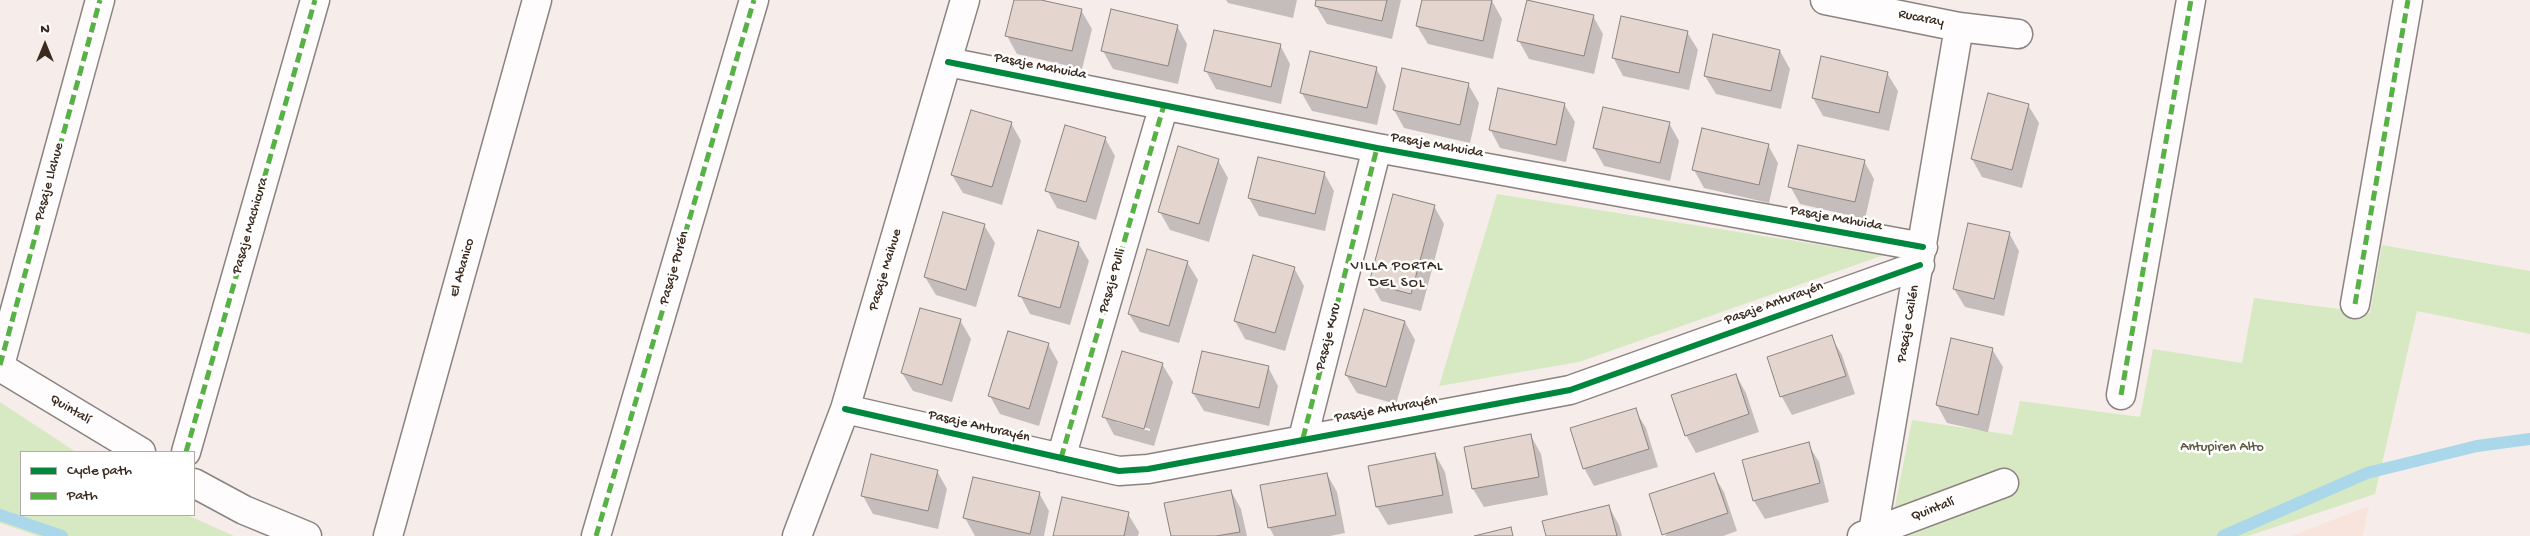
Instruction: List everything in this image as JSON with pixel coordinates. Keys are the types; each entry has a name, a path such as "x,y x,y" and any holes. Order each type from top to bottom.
{"street":[{"name":"Pasaje Llahue","path":"0,366 100,0"},
{"name":"Pasaje Machicura","path":"186,451 315,0"},
{"name":"El Abanico","path":"388,536 537,0"},
{"name":"Pasaje Purén","path":"596,536 754,0"},
{"name":"Pasaje Maihue","path":"797,536 845,409 965,0"},
{"name":"Rucaray","path":"1825,0 1959,27 2018,34"},
{"path":"2121,396 2191,0"},
{"path":"2355,304 2408,0"},
{"name":"Pasaje Cailén","path":"1868,534 1921,256 1959,27"},
{"name":"Pasaje Mahuida","path":"948,62 1921,256"},
{"name":"Pasaje Pulli","path":"1061,458 1164,104"},
{"name":"Pasaje Kuru","path":"1304,438 1377,148"},
{"name":"Pasaje Anturayén","path":"845,409 1119,471 1148,469 1304,438 1570,390 1921,256"},
{"name":"Quintalí","path":"0,366 139,451"},
{"name":"Quintalí","path":"1868,534 2004,483"},
{"path":"195,484 244,510 307,536"}],"shaded area":[{"path":"2369,506 2363,536 2291,536"}],"green space":[{"path":"1497,194 1884,255 1579,362 1439,386"},
{"name":"Antupiren Alto","path":"2382,245 2530,271 2530,334 2417,311 2375,494 2248,536 1889,536 1912,420 2012,435 2020,401 2140,417 2153,349 2242,363 2254,298 2370,313"},
{"path":"0,402 74,451 20,451 20,516 189,516 234,536 38,536 0,523"}],"building":[{"path":"1014,0 1041,0 1082,9 1072,51 1005,36"},
{"path":"1316,0 1387,0 1382,21 1315,6"},
{"path":"1422,0 1492,0 1483,41 1416,26"},
{"path":"1527,0 1594,15 1584,56 1517,41"},
{"path":"1111,9 1178,25 1168,66 1101,51"},
{"path":"1621,16 1688,31 1679,73 1612,58"},
{"path":"1214,30 1281,44 1271,87 1204,71"},
{"path":"1713,34 1780,50 1771,91 1704,76"},
{"path":"1310,51 1377,67 1367,108 1300,93"},
{"path":"1821,56 1888,72 1879,113 1812,98"},
{"path":"1402,68 1469,83 1460,125 1393,110"},
{"path":"1498,88 1565,103 1556,145 1489,130"},
{"path":"1988,93 2029,104 2012,170 1971,159"},
{"path":"1603,107 1670,122 1660,163 1593,148"},
{"path":"971,110 1012,122 992,187 951,175"},
{"path":"1065,125 1106,137 1086,202 1045,191"},
{"path":"1702,128 1769,144 1759,185 1692,170"},
{"path":"1798,145 1865,160 1855,202 1788,187"},
{"path":"1178,146 1219,159 1199,224 1158,212"},
{"path":"1258,157 1325,172 1315,214 1248,198"},
{"path":"1393,194 1435,205 1411,294 1369,283"},
{"path":"943,212 985,224 966,290 924,277"},
{"path":"1968,223 2010,232 1994,299 1953,289"},
{"path":"1038,230 1079,242 1060,308 1018,296"},
{"path":"1147,249 1188,261 1169,326 1128,314"},
{"path":"1253,255 1295,267 1275,333 1234,321"},
{"path":"920,308 961,319 942,385 901,373"},
{"path":"1364,309 1405,321 1386,387 1345,375"},
{"path":"1008,331 1049,343 1029,409 988,396"},
{"path":"1832,335 1846,376 1780,397 1767,357"},
{"path":"1951,338 1993,348 1978,415 1936,405"},
{"path":"1122,351 1163,363 1144,429 1102,417"},
{"path":"1202,351 1269,366 1259,408 1192,393"},
{"path":"1736,374 1749,414 1685,436 1671,395"},
{"path":"1636,408 1649,449 1583,469 1570,428"},
{"path":"1531,434 1539,477 1472,489 1464,447"},
{"path":"1809,442 1820,483 1753,501 1742,460"},
{"path":"1435,453 1443,495 1376,507 1368,466"},
{"path":"871,454 938,470 928,511 861,496"},
{"path":"1327,473 1336,515 1268,528 1260,485"},
{"path":"1714,473 1728,513 1662,535 1649,494"},
{"path":"973,477 1040,492 1030,534 963,518"},
{"path":"1231,490 1240,532 1216,536 1171,536 1164,503"},
{"path":"1062,497 1129,512 1124,536 1053,536"},
{"path":"1609,505 1617,536 1546,536 1542,521"},
{"path":"1511,527 1513,536 1474,536"}],"waterway":[{"path":"2223,536 2367,473 2477,446 2530,439"},
{"path":"0,515 62,536"}],"marked path":[{"path":"0,365 100,0"},
{"path":"186,451 315,0"},
{"path":"596,536 754,0"},
{"path":"2121,395 2191,0"},
{"path":"2355,304 2408,0"},
{"path":"1061,458 1164,105"},
{"path":"1303,438 1377,148"}],"cycle path":[{"path":"948,62 1377,148 1923,247"},
{"path":"845,409 1119,471 1148,469 1570,390 1920,265"}],"district":[{"name":"VILLA PORTAL DEL SOL","path":"1397,276"}]}
